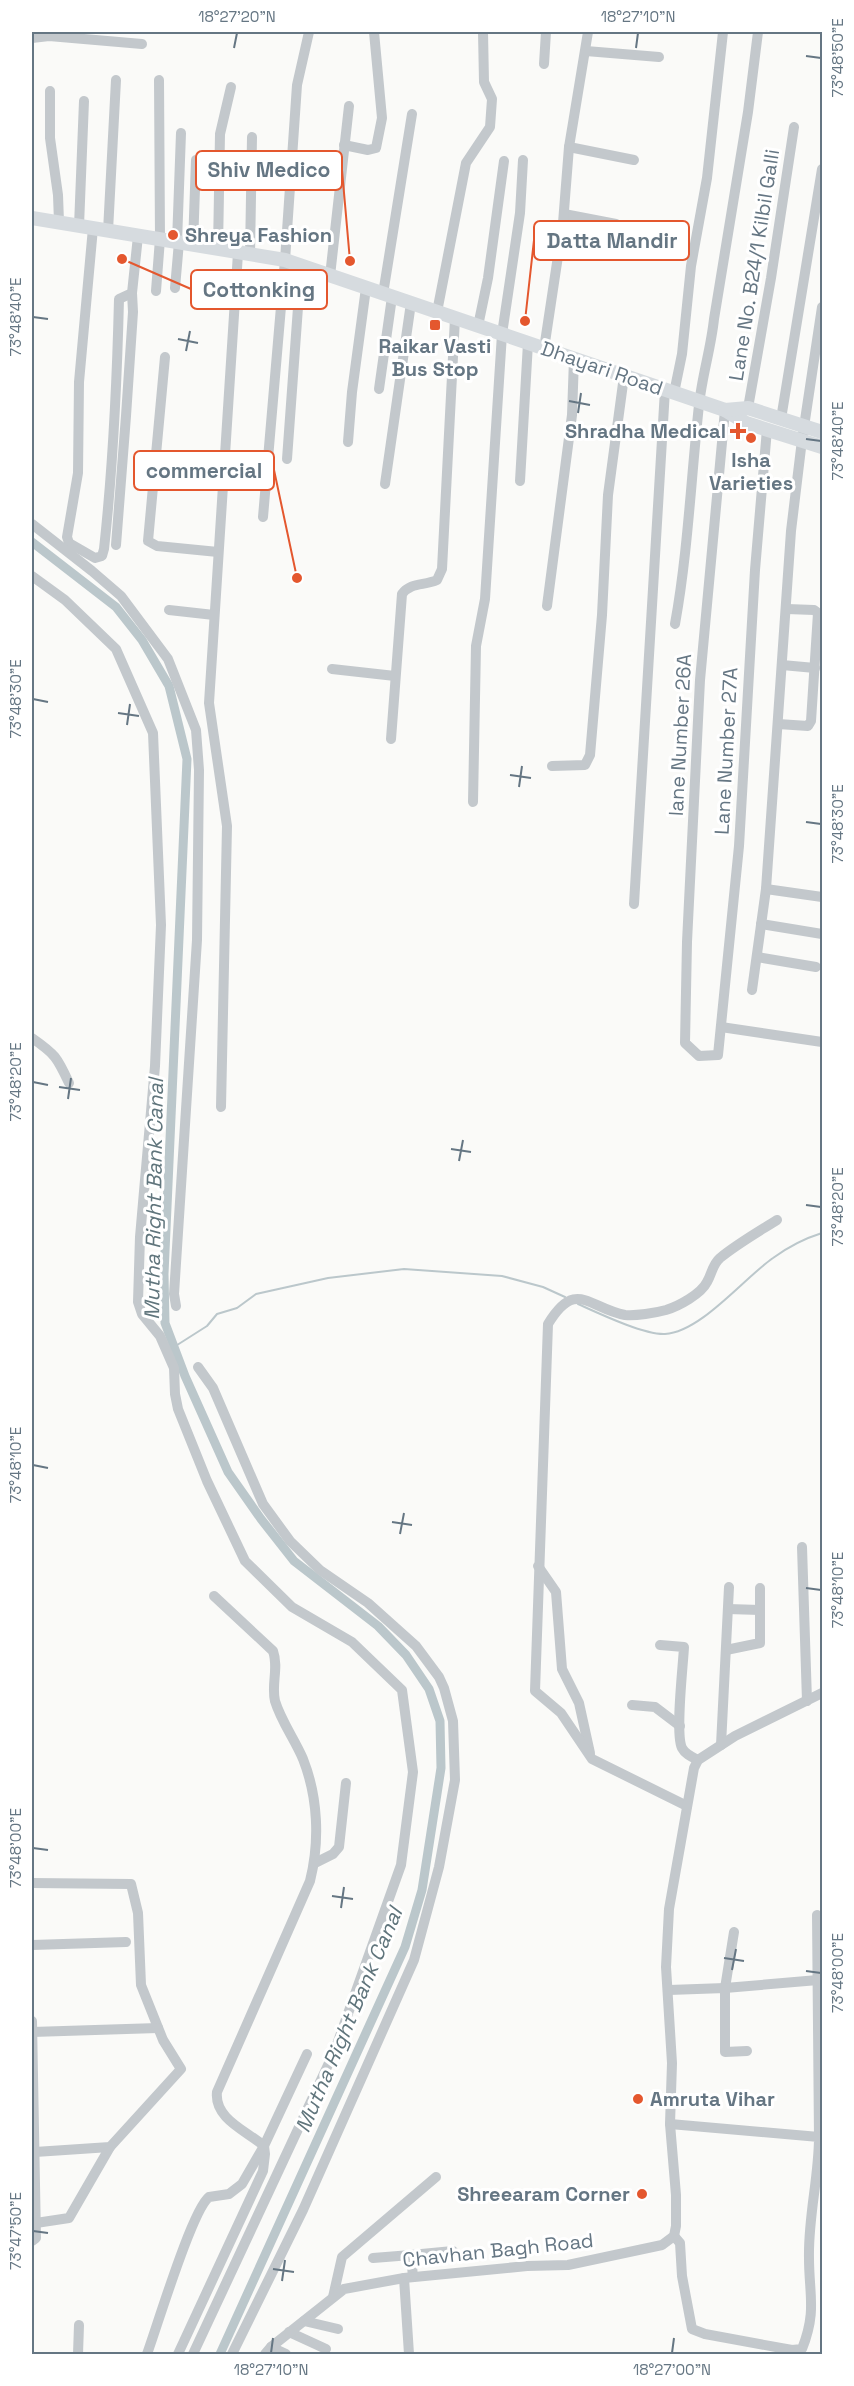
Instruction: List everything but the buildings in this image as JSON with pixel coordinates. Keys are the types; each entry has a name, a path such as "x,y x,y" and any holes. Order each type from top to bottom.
{"main road":[{"name":"Dhayari Road","path":"32,218 285,261 725,410 746,423 767,429 803,433 822,432"},
{"name":"Dhayari Road","path":"725,410 748,408 781,419 822,447"}],"street":[{"path":"263,517 297,86 309,32"},
{"path":"344,145 368,150 376,148 382,118 374,32"},
{"path":"437,312 466,163 490,128 492,99 484,82 483,32"},
{"path":"544,64 546,32"},
{"path":"544,349 564,214 569,147 588,32"},
{"path":"634,904 669,391 682,354 692,266 707,178 723,32"},
{"path":"675,624 682,582 699,401 711,347 748,112 758,32"},
{"path":"32,38 49,36 142,44"},
{"path":"586,51 659,57"},
{"path":"108,231 116,80"},
{"path":"156,291 160,239 159,80"},
{"path":"218,249 220,134 231,87"},
{"path":"50,91 50,138 58,195 58,222"},
{"path":"84,101 86,227 79,382 78,473 67,537 69,543 95,558 102,556 104,549 109,506 117,384 118,299 132,293"},
{"path":"330,276 349,106"},
{"path":"379,389 388,295 412,114"},
{"name":"Lane No. B24/1 Kilbil Galli","path":"748,408 794,127"},
{"path":"175,288 181,133"},
{"path":"221,1107 227,826 210,703 218,552 252,137"},
{"path":"569,147 634,160"},
{"path":"193,245 196,160"},
{"path":"472,802 476,646 485,599 502,334 520,213 523,160"},
{"path":"478,326 488,278 504,161"},
{"path":"781,419 822,169"},
{"path":"564,214 616,224"},
{"path":"116,545 133,312 132,293 138,236"},
{"path":"287,459 301,266"},
{"path":"348,442 366,288"},
{"path":"385,484 411,303"},
{"path":"752,990 766,889 791,531 822,307"},
{"path":"391,739 402,594 414,585 437,580 442,569 455,318"},
{"path":"520,481 528,343"},
{"path":"165,357 147,537 149,543 157,546 218,552"},
{"path":"547,606 572,415 574,358"},
{"path":"552,766 585,765 590,755 602,615 608,495 624,376"},
{"name":"lane Number 26A","path":"699,1056 685,1043 687,942 700,680 725,410"},
{"name":"Lane Number 27A","path":"699,1056 718,1055 739,846 755,570 767,429"},
{"path":"153,477 195,481"},
{"path":"32,524 92,570 120,596 168,659 196,730 199,770 197,940 175,1283 176,1306"},
{"path":"32,576 65,600 116,650 153,733 160,925 155,1066 140,1237 138,1302 141,1314 160,1336 174,1368 178,1409 207,1481 245,1561 292,1607 352,1642 402,1690 413,1772 401,1865 335,2050 193,2355"},
{"path":"778,724 806,726 811,724 816,611 787,609"},
{"path":"168,610 214,615"},
{"path":"782,665 815,668"},
{"path":"332,669 395,676"},
{"path":"766,889 822,897"},
{"path":"761,924 822,934"},
{"path":"757,957 816,967"},
{"path":"721,1027 822,1042"},
{"path":"32,1038 56,1056 69,1083"},
{"path":"687,1806 592,1759 561,1713 535,1691 548,1324 561,1305 576,1298 586,1299 627,1315 666,1310 689,1299 706,1284 712,1268 719,1259 777,1220"},
{"path":"198,1366 213,1388 263,1504 290,1541 321,1570 368,1603 416,1646 444,1688 453,1721 455,1780 439,1867 414,1960 308,2199 232,2355"},
{"path":"802,1547 807,1701"},
{"path":"538,1566 556,1592 562,1669 579,1703 592,1759"},
{"path":"721,1745 729,1587"},
{"path":"726,1650 759,1643 760,1588"},
{"path":"214,1596 273,1651 276,1661 276,1702 303,1760 314,1801 315,1863 310,1881 217,2092 218,2106 239,2130 264,2146"},
{"path":"728,1610 760,1610"},
{"path":"660,1645 684,1647 680,1726 683,1750 698,1760"},
{"path":"817,1915 819,2160 809,2257 813,2304 809,2331 802,2349 792,2350 705,2334 692,2329 682,2276 680,2243 674,2236 676,2195 670,2124 672,2063 666,1967 669,1909 694,1768 698,1760 721,1745 822,1693"},
{"path":"632,1705 655,1707 680,1726"},
{"path":"315,1863 333,1854 339,1847 346,1783"},
{"path":"32,1882 131,1884 138,1912 141,1985 158,2028 180,2069 110,2146 69,2218 36,2223"},
{"path":"734,1932 725,1988 725,2052 747,2051"},
{"path":"32,1945 126,1942"},
{"path":"669,1990 818,1980"},
{"path":"32,2021 36,2223 36,2238 32,2241"},
{"path":"32,2032 158,2028"},
{"path":"147,2355 202,2205 209,2196 229,2194 239,2187 264,2146 307,2054"},
{"path":"670,2124 819,2137"},
{"path":"35,2152 110,2146"},
{"path":"178,2355 263,2171 264,2146"},
{"path":"333,2297 342,2257 436,2177"},
{"name":"Chavhan Bagh Road","path":"268,2351 344,2289 409,2278 527,2266 568,2265 662,2245 674,2236"},
{"path":"374,2258 453,2251"},
{"path":"408,2355 411,2255"},
{"path":"304,2321 338,2329"},
{"path":"78,2355 79,2325"},
{"path":"289,2332 326,2349"},
{"path":"268,2351 286,2355"}],"waterway":[{"name":"Mutha Right Bank Canal","path":"32,542 116,607 142,640 169,686 187,759 164,1274 165,1323 185,1376 228,1472 294,1561 378,1626 406,1655 429,1689 440,1721 441,1768 422,1890 405,1947 220,2354"},
{"path":"578,1304 645,1331 665,1334 679,1331 722,1303 779,1254 797,1243 822,1233"},
{"path":"174,1347 207,1326 217,1314 237,1308 256,1294 328,1278 404,1269 502,1276 543,1287 565,1297"}],"place":[{"name":"Shreya Fashion","path":"173,235"},
{"name":"Cottonking","path":"122,259"},
{"name":"Shiv Medico","path":"350,261"},
{"name":"Datta Mandir","path":"525,321"},
{"name":"Raikar Vasti Bus Stop","path":"435,325"},
{"name":"Shradha Medical","path":"738,431"},
{"name":"Isha Varieties","path":"751,438"},
{"name":"commercial","path":"297,578"},
{"name":"Amruta Vihar","path":"638,2099"},
{"name":"Shreearam Corner","path":"642,2194"}]}
